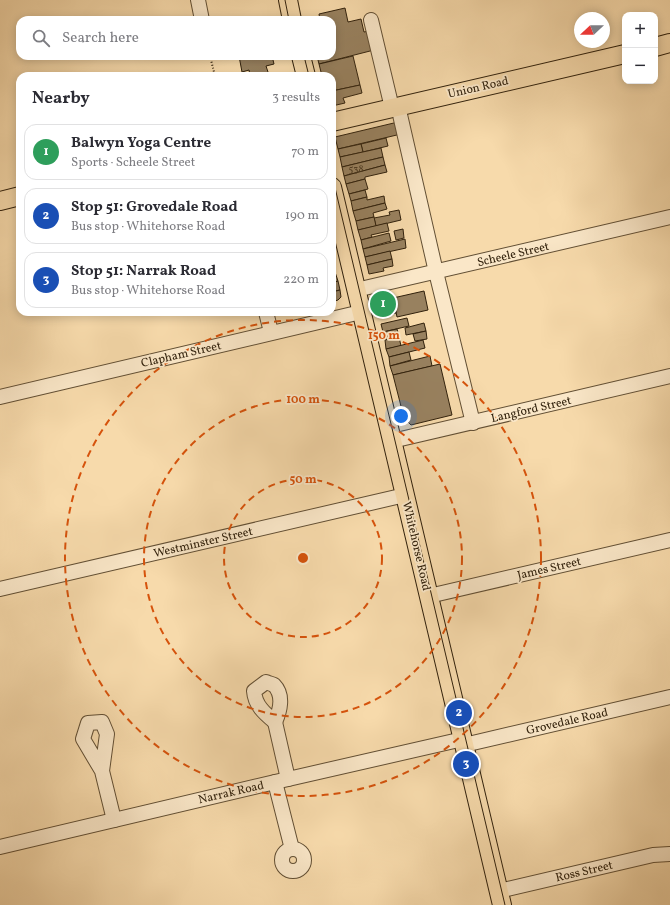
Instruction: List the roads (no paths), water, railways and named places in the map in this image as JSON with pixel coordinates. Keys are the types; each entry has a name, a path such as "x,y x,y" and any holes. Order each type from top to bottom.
{"main road":[{"path":"288,0 291,16"},
{"path":"658,46 670,43"},
{"name":"Union Road","path":"336,121 622,55"},
{"path":"302,60 305,72"},
{"path":"0,201 16,197"},
{"name":"Whitehorse Road","path":"336,204 501,898"}],"street":[{"path":"198,0 201,16"},
{"path":"371,20 395,107 473,423"},
{"name":"Scheele Street","path":"356,290 670,217"},
{"name":"Clapham Street","path":"0,397 271,332 362,312"},
{"path":"267,316 271,332"},
{"name":"Langford Street","path":"392,441 670,376"},
{"name":"Westminster Street","path":"0,589 405,495"},
{"name":"James Street","path":"429,596 670,540"},
{"name":"Grovedale Road","path":"464,742 670,697"},
{"path":"275,722 292,849"},
{"name":"Narrak Road","path":"0,847 282,780 464,742"},
{"path":"102,771 114,820"},
{"name":"Ross Street","path":"501,898 652,855 670,854"}],"tram line":[{"path":"285,0 288,16"},
{"path":"305,60 308,72"},
{"path":"336,192 505,905"}],"place":[{"name":"Balwyn Yoga Centre","path":"383,304"},
{"name":"Stop 51: Grovedale Road","path":"459,713"},
{"name":"Stop 51: Narrak Road","path":"466,764"}]}
